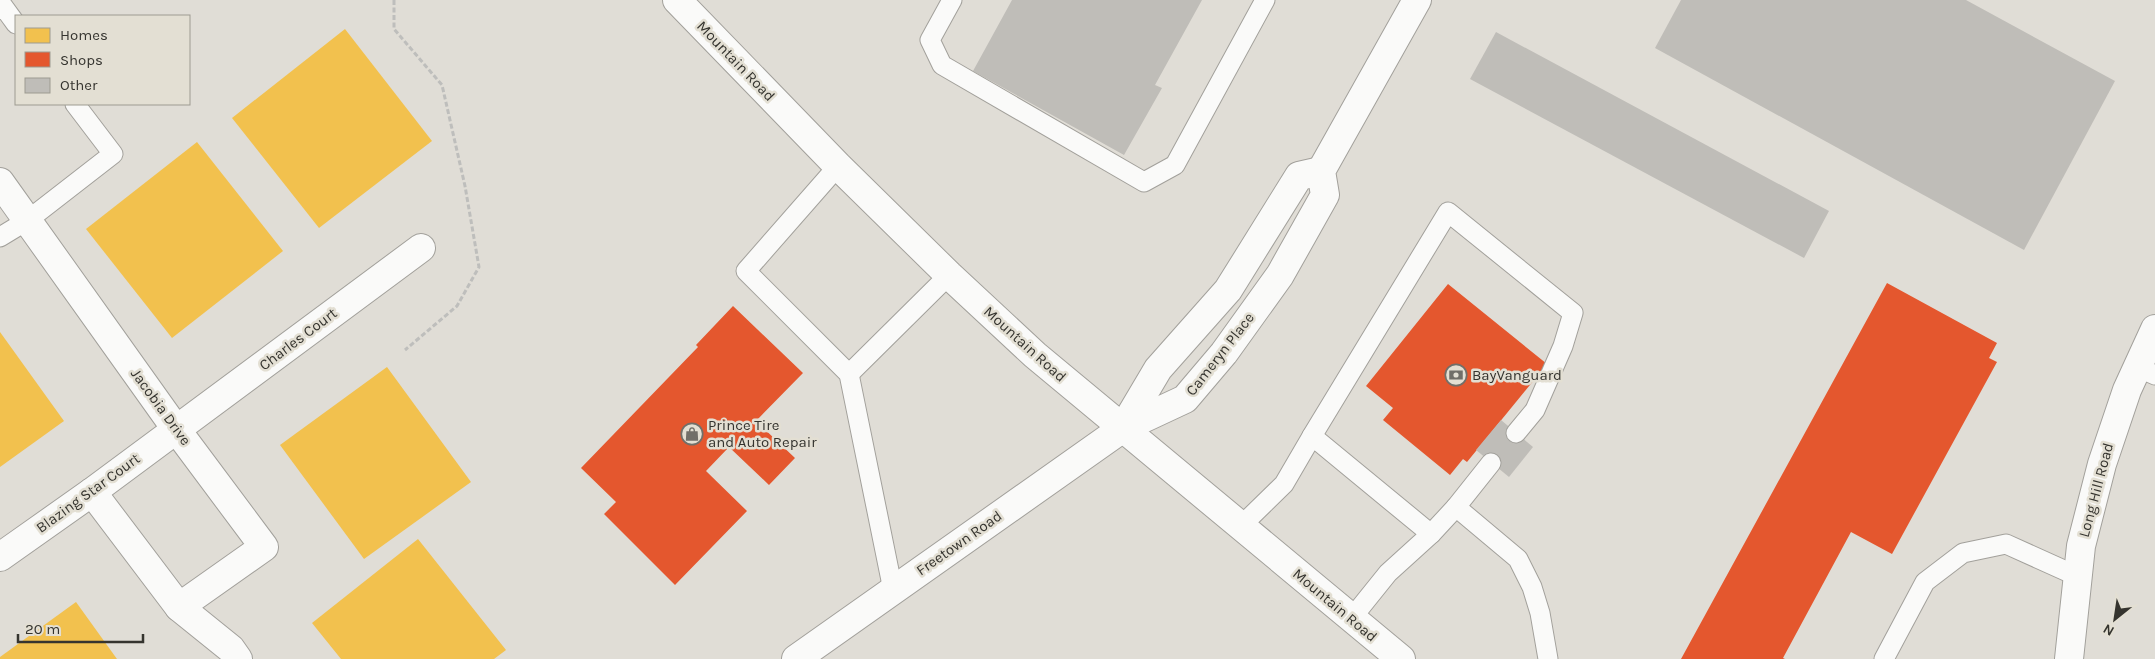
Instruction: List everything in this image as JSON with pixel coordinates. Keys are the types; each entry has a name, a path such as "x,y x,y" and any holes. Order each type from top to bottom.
{"street":[{"name":"Mountain Road","path":"677,0 838,166 949,275 1035,355 1401,659"},
{"path":"1123,428 1158,369 1228,290 1299,176 1321,171 1417,0"},
{"name":"Cameryn Place","path":"1123,428 1185,399 1224,353 1280,275 1325,196 1321,171"},
{"name":"Jacobia Drive","path":"0,182 176,429 264,546 180,607"},
{"name":"Charles Court","path":"176,429 420,248"},
{"name":"Long Hill Road","path":"2069,659 2081,546 2102,464 2127,390 2146,371 2155,329"},
{"name":"Freetown Road","path":"796,659 1123,428"},
{"name":"Blazing Star Court","path":"0,557 92,492 176,429"},
{"path":"92,492 180,607 230,649 238,659"}],"lane":[{"path":"952,0 930,40 942,65 1144,182 1175,165 1265,0"},
{"path":"0,2 15,23"},
{"path":"0,237 28,220 113,154 76,105"},
{"path":"838,166 746,271 849,374 892,590"},
{"path":"1240,526 1284,484 1448,212 1573,313 1563,346 1535,410 1516,433"},
{"path":"849,374 949,275"},
{"path":"1312,436 1431,534"},
{"path":"1351,619 1388,573 1431,534 1456,507 1491,463"},
{"path":"1456,507 1518,559 1532,587 1540,614 1548,659"},
{"path":"1884,659 1925,582 1963,553 2006,544 2077,576"}],"path":[{"path":"394,0 394,29 442,84 465,186 479,267 458,306 405,350"}],"building: Homes":[{"path":"345,29 432,141 319,228 232,118"},
{"path":"197,142 283,251 172,338 86,229"},
{"path":"0,332 64,421 0,467"},
{"path":"387,367 471,482 364,559 280,445"},
{"path":"418,539 506,650 494,659 341,659 312,623"},
{"path":"76,602 117,659 0,659 0,657"}],"building: Shops":[{"path":"1887,283 1997,343 1989,358 1997,362 1892,554 1851,532 1783,658 1785,659 1681,659"},
{"name":"BayVanguard","path":"1448,284 1547,364 1467,462 1463,459 1450,475 1383,420 1393,408 1366,386"},
{"name":"Prince Tire and Auto Repair","path":"733,306 803,373 756,421 795,458 769,485 729,447 706,471 747,511 675,585 604,514 616,502 581,468 698,347 696,345"}],"building: Other":[{"path":"1012,0 1202,0 1155,85 1162,88 1124,155 973,71"},
{"path":"1681,0 1966,0 2115,81 2024,250 1655,48"},
{"path":"1496,32 1829,211 1804,258 1470,79"},
{"path":"1501,420 1533,447 1509,477 1476,450"}],"place":[{"name":"BayVanguard","path":"1456,375"},
{"name":"Prince Tire and Auto Repair","path":"692,434"}]}
